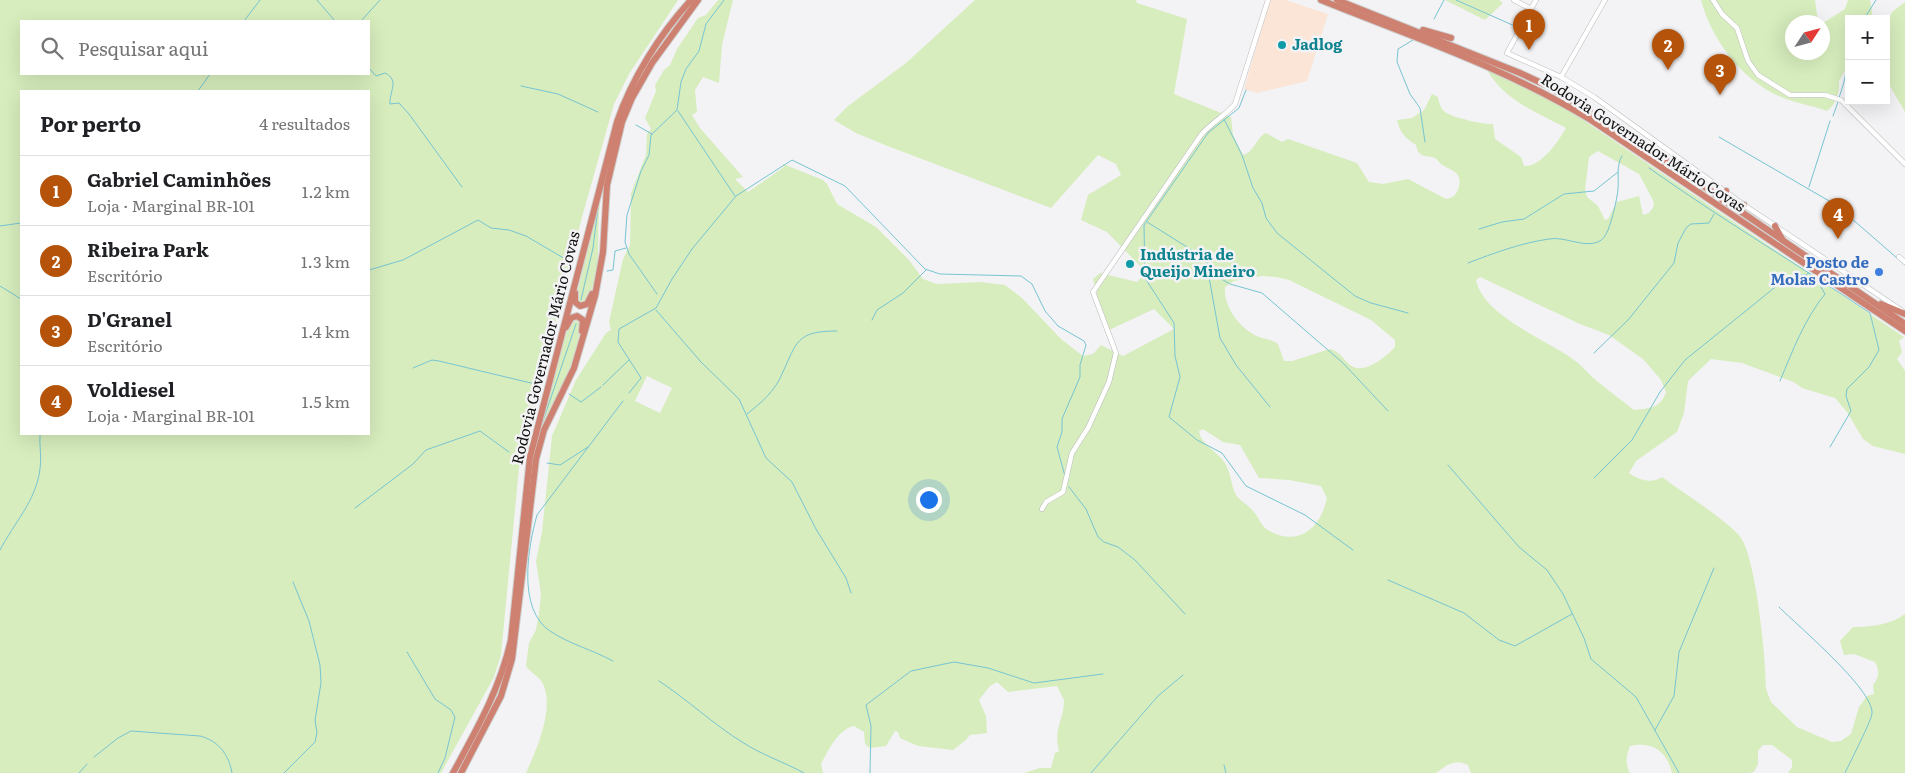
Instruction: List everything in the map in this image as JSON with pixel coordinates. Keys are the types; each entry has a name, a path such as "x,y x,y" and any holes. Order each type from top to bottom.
{"highway":[{"name":"Rodovia Governador Mário Covas","path":"453,773 495,694 507,658 511,640 530,457 580,260 621,110 647,60 691,0"},
{"name":"Rodovia Governador Mário Covas","path":"462,773 501,696 512,659 527,549 533,476 538,451 544,430 574,368 583,341 602,264 607,185 626,111 652,63 698,0"},
{"name":"Rodovia Governador Mário Covas","path":"1321,0 1497,70 1544,92 1591,120 1905,331"},
{"name":"Rodovia Governador Mário Covas","path":"1338,0 1545,84 1648,148 1905,324"},
{"path":"1395,22 1451,38"},
{"path":"1726,192 1726,197 1723,201 1744,205"},
{"path":"1775,226 1782,240"},
{"path":"580,260 574,300 580,306 587,304 602,264"},
{"path":"1872,300 1905,313"},
{"path":"554,365 570,320 577,316 583,320 583,330 574,368"}],"street":[{"path":"1042,509 1046,502 1063,492 1072,453 1088,428 1109,382 1116,353 1093,292 1201,135 1210,124 1229,111 1235,104 1268,0"},
{"path":"1514,0 1531,9"},
{"path":"1536,0 1508,52 1562,77 1594,96 1744,205 1905,313"},
{"path":"1562,77 1605,0"},
{"path":"1713,0 1718,10 1737,28 1748,61 1758,75 1790,95 1825,95 1841,100 1905,164"},
{"path":"1899,257 1905,262"}],"shaded area":[{"path":"1270,0 1285,0 1328,14 1307,81 1257,93 1244,89"}],"green space":[{"path":"0,0 678,0 629,74 614,104 582,217 519,468 501,655 494,677 441,773 0,773"},
{"path":"718,0 733,0 722,45 719,83 703,77 695,90 697,112 692,115 700,128 743,177 735,179 748,192 784,167 783,164 823,180 837,204 876,227 909,260 923,279 937,284 980,282 1005,285 1022,298 1061,339 1083,356 1093,354 1101,345 1123,356 1174,329 1154,309 1107,331 1093,279 1100,273 1137,282 1146,272 1107,232 1081,220 1088,195 1121,175 1116,164 1098,155 1051,208 885,145 856,133 834,120 848,106 906,63 975,0 1136,0 1137,3 1187,19 1174,94 1231,117 1233,135 1243,155 1250,151 1266,133 1282,142 1288,139 1357,163 1369,182 1383,184 1408,179 1446,199 1456,194 1460,181 1459,177 1435,158 1420,154 1416,145 1401,132 1397,120 1412,118 1424,110 1432,94 1438,97 1442,109 1448,114 1475,122 1493,124 1495,139 1521,157 1524,166 1543,158 1566,128 1511,97 1501,89 1486,68 1552,99 1904,337 1899,341 1902,352 1897,359 1905,371 1905,454 1873,446 1863,439 1847,412 1835,398 1802,388 1794,382 1742,363 1711,359 1688,381 1684,413 1677,432 1636,461 1629,473 1645,480 1654,480 1662,477 1726,523 1741,538 1756,588 1766,689 1771,702 1797,727 1832,742 1841,741 1851,734 1859,707 1867,696 1874,694 1873,685 1878,677 1878,669 1875,662 1854,654 1844,655 1840,641 1853,627 1880,625 1893,621 1905,614 1905,773 1788,773 1792,767 1792,760 1772,745 1763,745 1758,751 1758,764 1754,772 1672,773 1670,765 1662,753 1652,747 1638,745 1630,746 1628,753 1627,763 1630,773 1471,773 1468,765 1455,762 1436,773 1024,773 1040,768 1051,768 1055,753 1059,751 1057,736 1064,700 1057,686 1008,692 997,682 990,686 979,700 986,716 987,733 970,735 953,750 918,746 900,738 898,732 895,731 886,746 870,748 865,744 864,732 854,726 843,731 834,741 821,764 823,773 526,773 535,753 546,716 546,692 542,682 526,666 529,643 536,630 539,613 541,594 536,561 542,532 552,436 576,380 606,333 611,330 609,322 623,259 630,245 631,193 646,155 647,134 651,129 645,118 656,91 655,85 664,70 670,65 677,49 698,18 706,15","holes":["1598,151 1639,174 1653,200 1654,206 1649,213 1643,215 1639,196 1617,202 1608,219 1605,220 1598,206 1587,197 1585,190 1589,157","1262,276 1289,280 1371,320 1395,340 1395,347 1374,364 1360,368 1349,364 1338,353 1330,349 1292,361 1284,361 1278,344 1252,334 1234,317 1225,295 1225,287 1234,281","1480,277 1580,324 1609,335 1643,359 1661,380 1666,392 1664,397 1653,407 1634,410 1566,354 1504,317 1491,306 1482,294 1476,280","647,376 672,388 660,413 635,401","1203,429 1223,442 1240,445 1259,478 1289,480 1321,486 1327,498 1319,519 1313,527 1297,536 1288,537 1266,529 1252,510 1236,495 1225,463 1200,436 1199,431"]},
{"path":"1445,0 1499,0 1503,3 1485,20"},
{"path":"1701,0 1815,0 1817,15 1785,15 1785,60 1830,60 1830,19 1845,9 1848,0 1870,0 1872,15 1845,15 1845,70 1839,81 1835,102 1827,111 1785,98 1765,89 1753,80 1730,57 1712,29"},
{"path":"1905,2 1905,112 1890,86 1890,16 1892,12"},
{"path":"604,178 599,213 597,270 586,301 580,302 577,294"},
{"path":"577,320 580,324 576,351 565,379 539,432 566,334 572,323"}],"waterway":[{"path":"245,20 260,0"},
{"path":"317,0 334,20"},
{"path":"362,20 380,0"},
{"path":"657,294 629,254 625,242 627,215 641,171 649,155 651,135 677,110 681,82 686,69 699,51 706,24 724,0"},
{"path":"1434,19 1444,0"},
{"path":"1456,0 1517,27"},
{"path":"1867,15 1876,0"},
{"path":"1413,40 1398,49 1397,62 1410,94 1420,108 1425,142"},
{"path":"1839,98 1848,60"},
{"path":"370,69 376,76 385,73 392,79 393,87 390,104 399,103 409,114 462,187"},
{"path":"199,90 209,75"},
{"path":"521,86 558,94 598,112"},
{"path":"1246,90 1239,108 1208,133 1144,225 1145,278 1174,323 1175,356 1180,377 1169,417 1197,440 1222,453 1246,486 1305,515 1353,550"},
{"path":"1833,116 1838,102"},
{"path":"678,111 735,196"},
{"path":"1224,119 1242,155 1253,188 1262,203 1266,218 1277,233 1355,296 1371,303 1408,313"},
{"path":"1809,187 1830,121"},
{"path":"636,125 652,134"},
{"path":"1719,137 1836,205 1905,265"},
{"path":"1468,263 1518,246 1549,239 1561,239 1587,244 1603,239 1610,226 1617,199 1619,163 1622,156"},
{"path":"629,393 641,378 618,342 619,329 656,308 692,249 736,196 792,160 845,186 925,269 940,274 1021,276 1032,284 1045,311 1058,326 1084,341 1086,345 1080,365 1080,377 1062,419 1062,432 1057,447 1065,476"},
{"path":"1649,168 1870,313 1879,350 1869,367 1847,389 1846,396 1851,411 1830,447"},
{"path":"1479,229 1502,222 1524,219 1564,194 1594,191 1618,172"},
{"path":"581,300 593,248 598,208"},
{"path":"1594,353 1628,320 1674,263 1678,243 1686,228 1691,224 1709,223 1714,214"},
{"path":"370,270 403,260 478,220 491,228 509,230 526,236 572,263"},
{"path":"1147,222 1203,257 1218,277 1230,284 1262,293 1343,363 1388,411"},
{"path":"0,226 20,223"},
{"path":"607,271 613,270 615,251 626,248"},
{"path":"1207,266 1220,338 1236,365 1270,407"},
{"path":"872,320 877,310 903,293 926,270"},
{"path":"1594,478 1632,440 1660,392 1685,360 1784,280 1795,275 1806,275 1809,273"},
{"path":"1780,381 1805,325 1825,294 1815,277"},
{"path":"0,286 20,298"},
{"path":"656,310 701,362 739,399 766,458 792,482 816,529 846,578 851,593"},
{"path":"543,421 576,324"},
{"path":"747,414 776,386 795,346 800,341 813,333 837,331"},
{"path":"413,368 432,360 535,384"},
{"path":"603,385 629,360"},
{"path":"569,394 581,402 601,387"},
{"path":"613,661 557,636 540,621 533,608 529,593 528,560 537,515 623,401"},
{"path":"355,508 413,464 426,450 480,431 509,452"},
{"path":"0,550 29,502 38,481 41,465 40,435"},
{"path":"547,463 560,465 588,447"},
{"path":"1448,465 1519,547 1547,570 1563,594 1584,638 1591,659 1636,697 1679,773"},
{"path":"1069,487 1086,509 1098,537 1104,542 1118,547 1135,560 1185,614"},
{"path":"1655,730 1674,696 1679,652 1714,568"},
{"path":"1388,580 1464,613 1499,640 1515,646 1572,614"},
{"path":"284,773 315,742 317,733 315,720 321,683 320,665 309,621 293,582"},
{"path":"1779,607 1833,658 1861,689 1869,702 1872,713 1871,717 1845,773"},
{"path":"407,652 435,699 451,710 455,717 445,758 438,773"},
{"path":"870,773 871,726 866,705 911,671 954,662 988,668 1034,683 1103,674"},
{"path":"1091,773 1158,696 1183,675"},
{"path":"659,681 742,742 804,773"},
{"path":"94,757 118,738 131,731 200,736 218,745 226,755 232,773"},
{"path":"79,773 87,764"},
{"path":"1224,765 1226,773"}],"place":[{"name":"Jadlog","path":"1282,45"},
{"name":"Gabriel Caminhões","path":"1529,50"},
{"name":"Ribeira Park","path":"1668,70"},
{"name":"D'Granel","path":"1720,95"},
{"name":"Voldiesel","path":"1838,239"},
{"name":"Indústria de Queijo Mineiro","path":"1130,264"},
{"name":"Posto de Molas Castro","path":"1879,272"}]}
